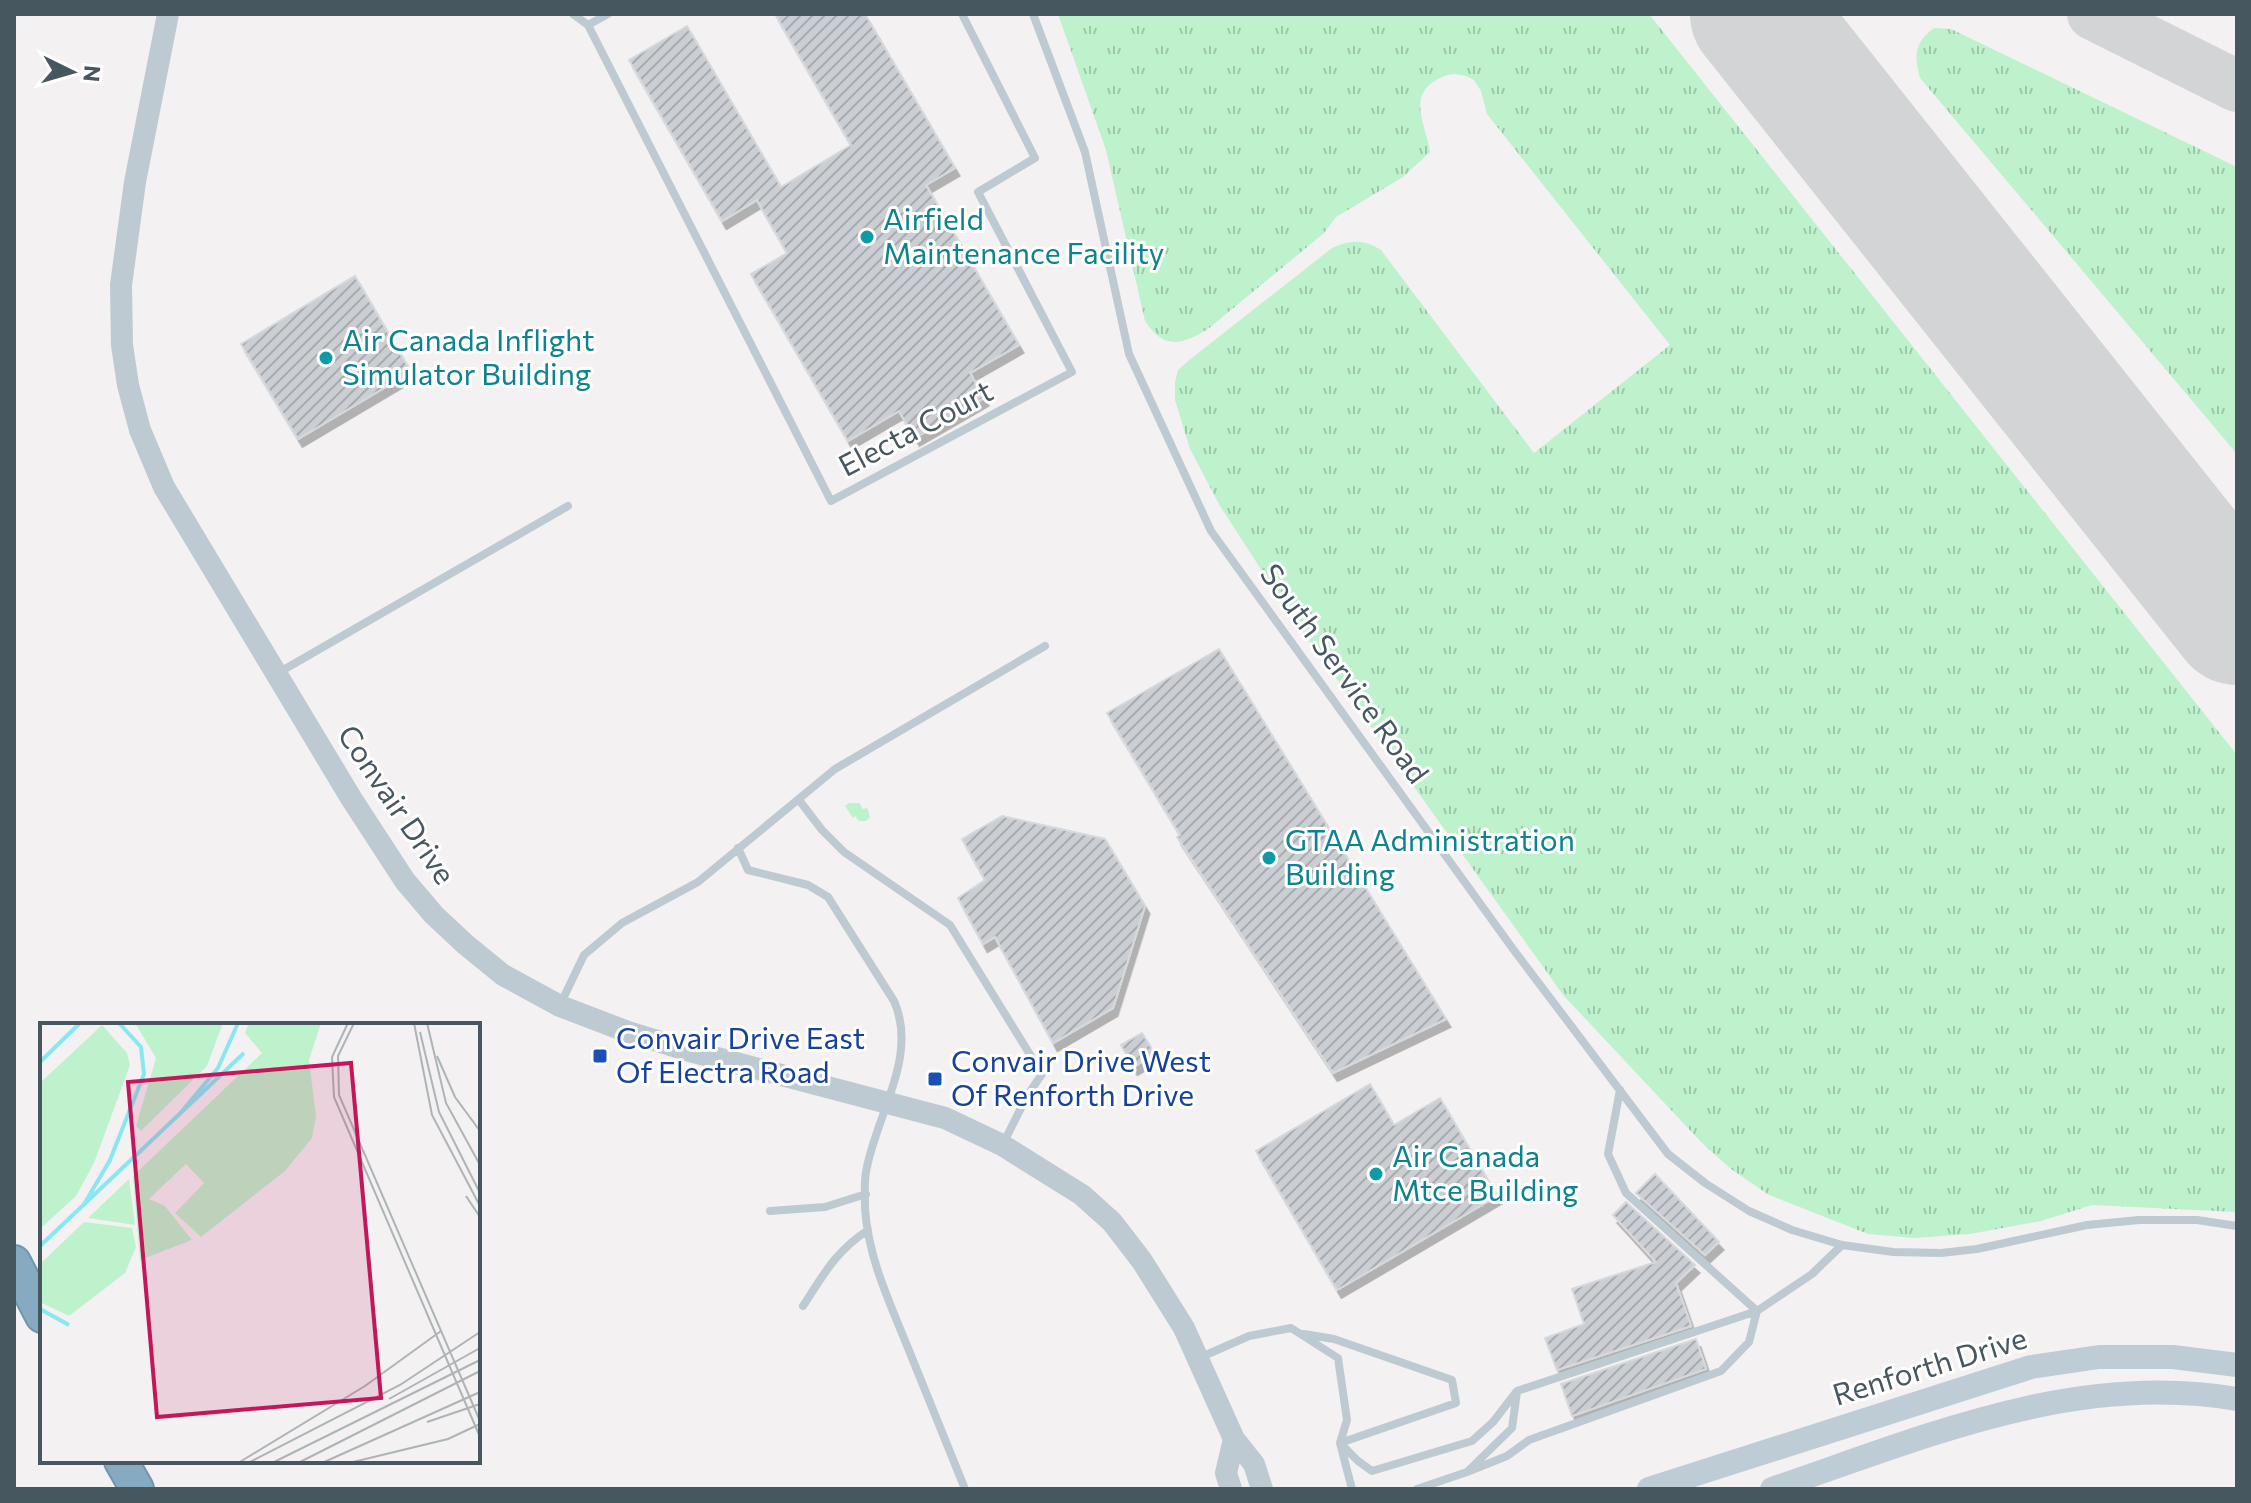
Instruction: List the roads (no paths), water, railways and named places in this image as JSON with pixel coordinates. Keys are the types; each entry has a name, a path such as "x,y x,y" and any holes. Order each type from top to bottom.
{"highway":[{"path":"14,1262 40,1312"},
{"path":"122,1463 137,1489"}],"main road":[{"name":"Renforth Drive","path":"1649,1489 2031,1367 2114,1357 2173,1357 2237,1365"},
{"path":"1772,1489 1963,1424 2042,1403 2114,1392 2176,1392 2237,1399"}],"street":[{"name":"Convair Drive","path":"168,14 127,233 121,285 122,345 128,385 140,430 164,487 405,881 434,915 503,975 560,1006 665,1043 945,1118 1002,1145 1082,1195 1112,1222 1142,1261 1184,1328 1234,1439 1254,1464 1262,1489"},
{"path":"1231,1489 1226,1473 1234,1439"}],"lane":[{"path":"574,16 588,25 608,14"},
{"name":"Electa Court","path":"588,25 831,501 1072,372 978,192 1035,158 962,14"},
{"name":"South Service Road","path":"1033,14 1085,152 1129,354 1211,531 1513,949 1668,1154 1705,1183 1749,1211 1778,1224 1842,1245 1893,1252 1941,1253 1977,1249 2087,1225 2113,1223 2197,1220 2237,1226"},
{"path":"277,674 568,506"},
{"path":"560,1006 584,955 622,923 698,882 835,769 1045,646"},
{"path":"799,800 844,852 950,925 1042,1074 1002,1145"},
{"path":"738,848 748,870 808,885 828,897 901,1017 903,1035 888,1101 866,1172 868,1230 885,1292 965,1489"},
{"path":"1620,1090 1608,1154 1626,1193 1757,1311"},
{"path":"770,1211 825,1207 866,1194"},
{"path":"803,1306 834,1258 846,1244 868,1230"},
{"path":"1340,1443 1372,1471 1472,1441 1493,1422 1517,1391 1757,1311 1812,1274 1842,1245"},
{"path":"1417,1489 1507,1456 1529,1440 1721,1371 1749,1342 1757,1311"},
{"path":"1198,1358 1249,1336 1291,1328 1338,1358 1347,1420 1340,1443 1352,1489"},
{"path":"1304,1334 1334,1339 1452,1380 1456,1403 1340,1443"},
{"path":"1467,1472 1512,1428 1517,1391"}],"place":[{"name":"Airfield Maintenance Facility","path":"867,237"},
{"name":"Air Canada Inflight Simulator Building","path":"326,358"},
{"name":"GTAA Administration Building","path":"1269,858"},
{"name":"Convair Drive East Of Electra Road","path":"600,1056"},
{"name":"Convair Drive West Of Renforth Drive","path":"935,1079"},
{"name":"Air Canada Mtce Building","path":"1376,1174"}]}
